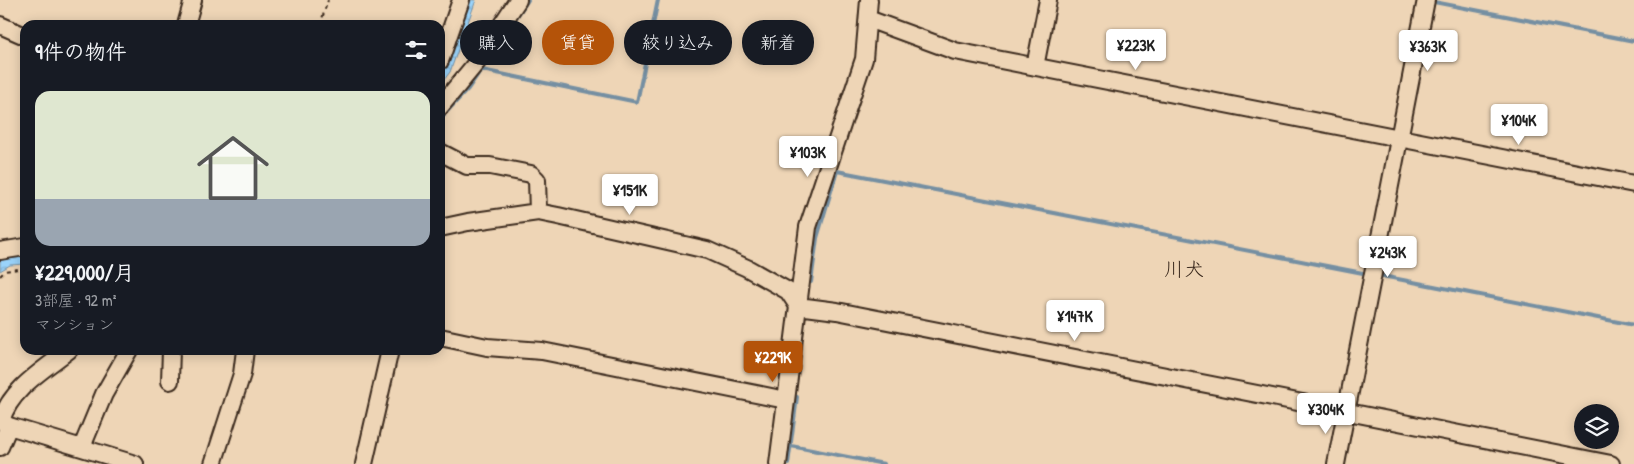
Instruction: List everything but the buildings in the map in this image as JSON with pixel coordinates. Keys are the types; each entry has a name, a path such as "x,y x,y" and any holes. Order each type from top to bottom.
{"street":[{"path":"187,20 193,0"},
{"path":"445,46 461,0"},
{"path":"445,101 477,62 518,0"},
{"path":"778,464 808,227 864,59 869,0"},
{"path":"1035,67 1048,0"},
{"path":"1336,464 1426,0"},
{"path":"868,19 955,51 1634,184"},
{"path":"0,25 20,34"},
{"path":"445,155 467,166 490,166 531,174 536,180 538,212"},
{"path":"445,227 538,212 708,250 788,291 798,306 846,313 1611,464"},
{"path":"0,251 20,248"},
{"path":"445,338 486,347 542,351 786,400"},
{"path":"63,355 23,387 4,412 1,421 9,426 135,464"},
{"path":"82,447 104,394 126,355"},
{"path":"170,381 171,355"},
{"path":"213,464 242,374 244,355"},
{"path":"364,464 386,355"},
{"path":"0,447 9,426"}],"path":[{"path":"322,20 328,0"},
{"path":"0,276 5,271 20,269"}],"water":[{"path":"466,0 476,0 469,20 460,20 460,44 450,72 445,78 445,57"},
{"path":"15,256 20,256 20,264 10,265 0,271 0,261"}],"waterway":[{"path":"445,114 468,89 528,0"},
{"path":"482,70 637,102 658,0"},
{"path":"1429,1 1634,41"},
{"path":"811,282 817,238 837,171 1368,274"},
{"path":"1377,275 1634,325"},
{"path":"788,464 797,397 790,395"},
{"path":"791,446 884,464"}],"district":[{"name":"川犬","path":"1184,268"}]}
